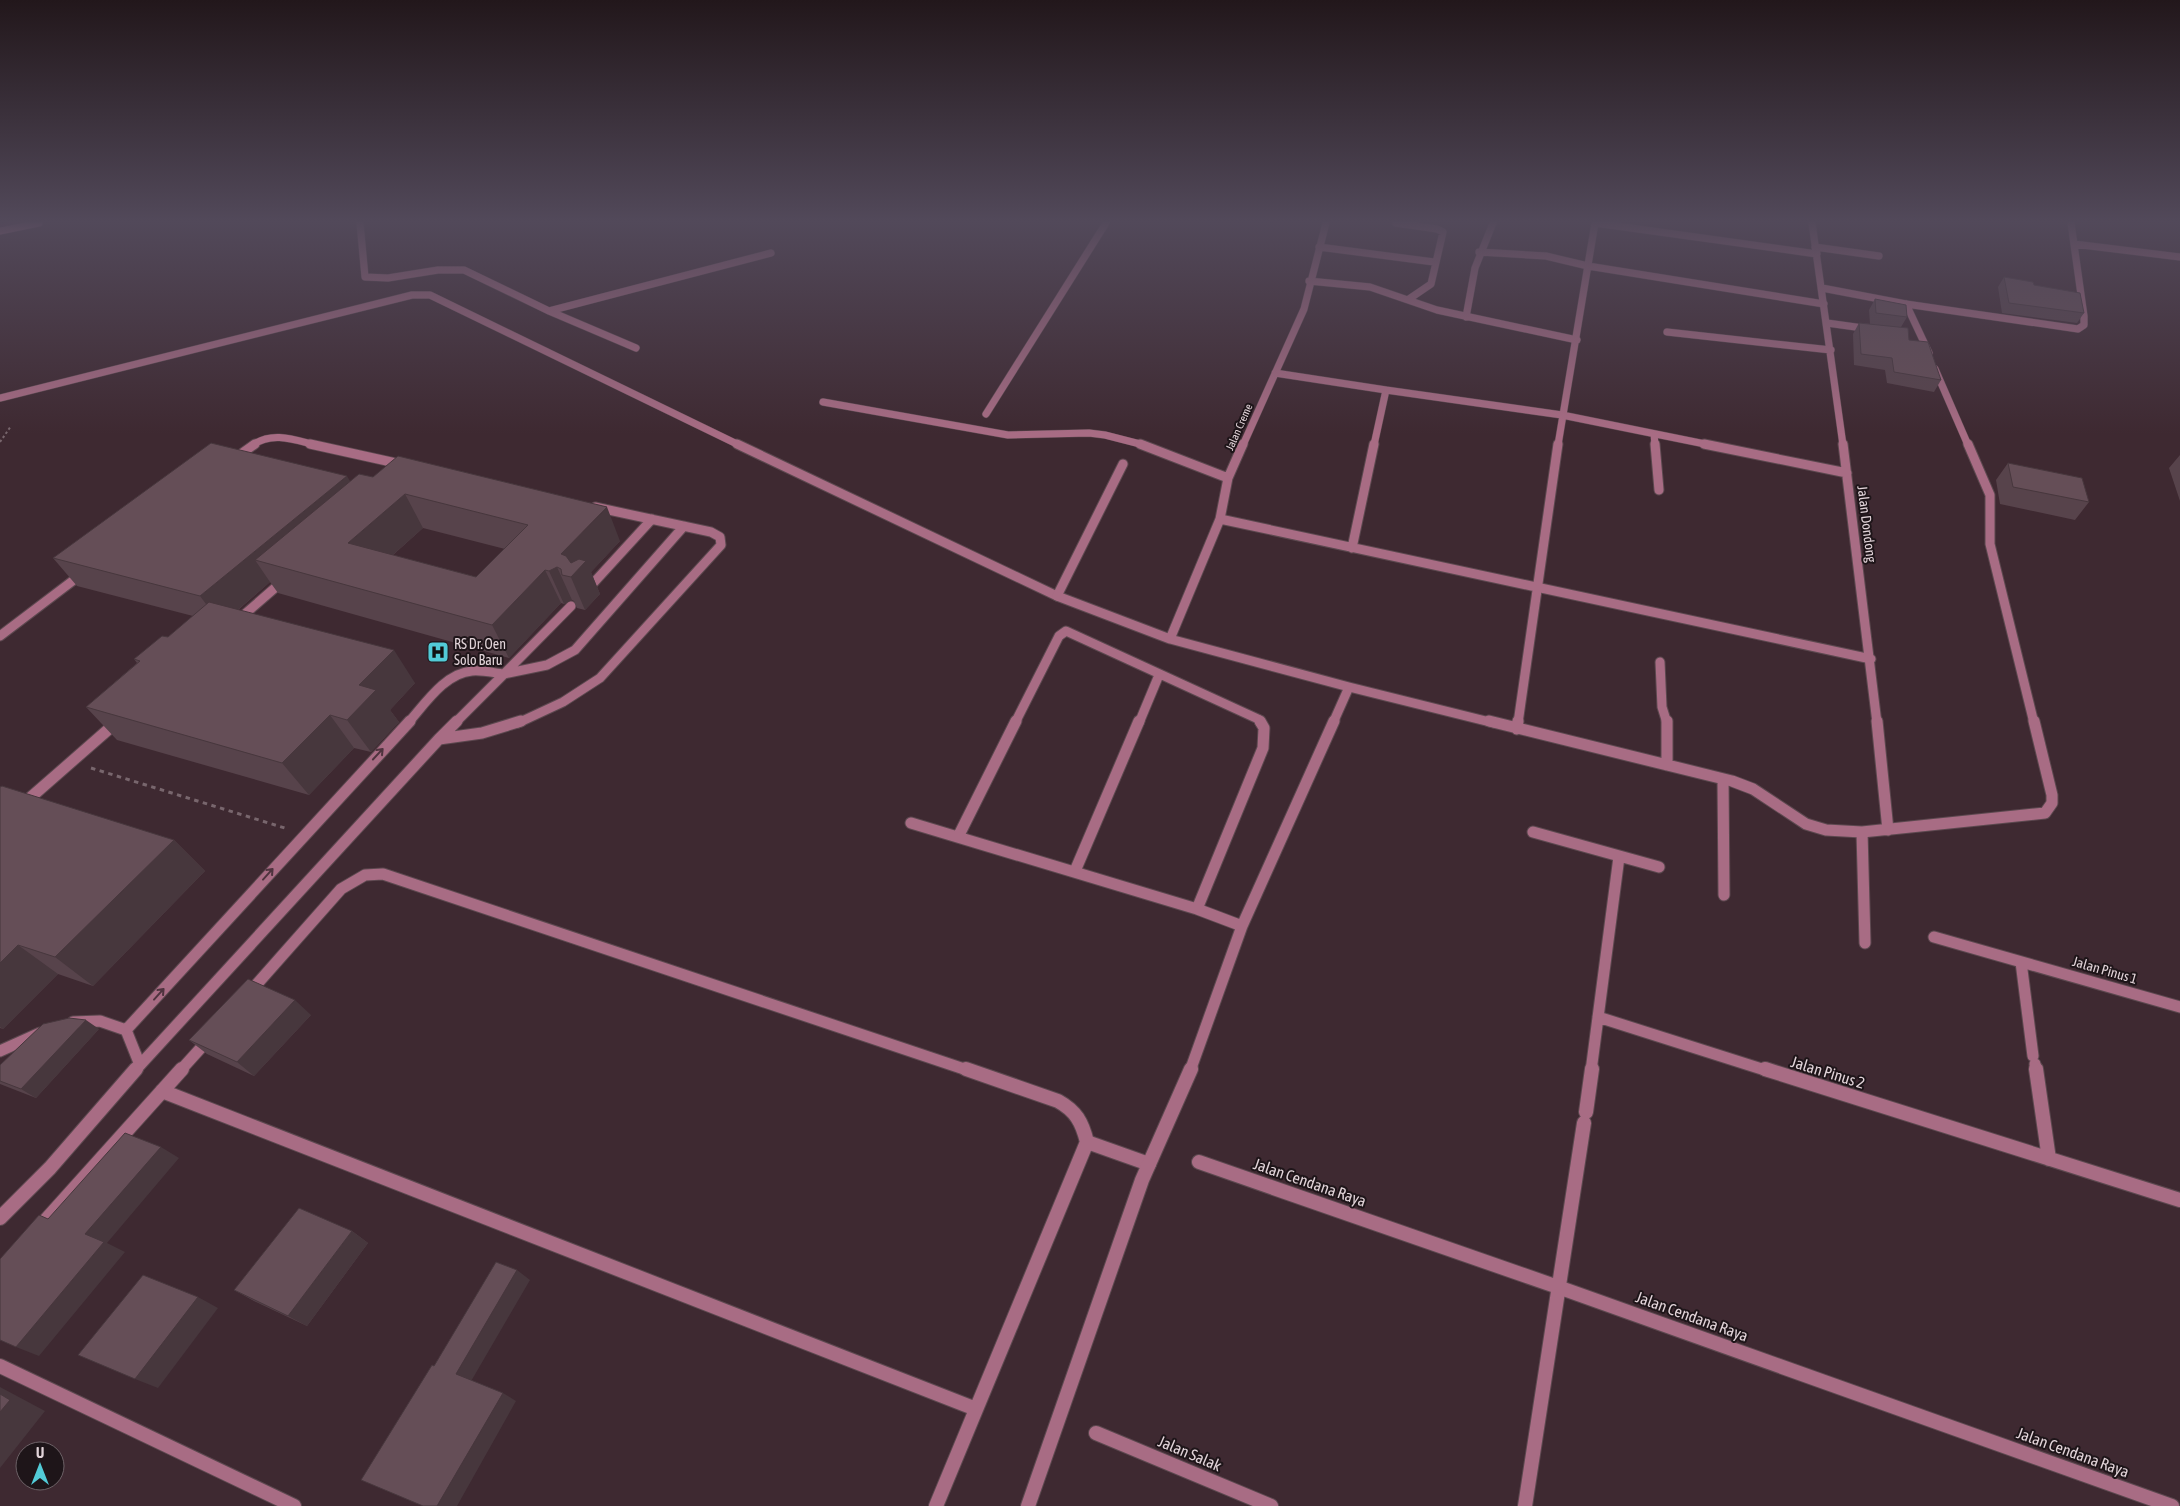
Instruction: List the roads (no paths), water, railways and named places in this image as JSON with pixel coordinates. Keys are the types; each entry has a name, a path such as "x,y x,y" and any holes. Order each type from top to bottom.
{"street":[{"path":"512,293 636,348"},
{"path":"549,311 617,293"},
{"path":"986,414 1062,293"},
{"name":"Jalan Creme","path":"1170,639 1220,519 1228,478 1304,310 1307,293"},
{"path":"1390,293 1436,310 1577,340"},
{"path":"1409,299 1417,293"},
{"path":"1466,317 1468,293"},
{"path":"1517,729 1562,416 1584,293"},
{"path":"1757,293 1824,304"},
{"name":"Jalan Dondong","path":"1823,293 1871,659 1888,830"},
{"path":"1850,293 1906,304 2078,329 2084,325 2080,293"},
{"path":"0,398 412,295 430,295 820,484 1057,596 1170,639 1349,687 1723,779 1753,789 1814,828 1862,832 2045,813 2052,803 2052,795 1990,544 1990,495 1917,336 1906,304"},
{"path":"1827,323 1876,330"},
{"path":"1667,332 1830,350"},
{"path":"1275,373 1562,416 1847,473"},
{"path":"1352,548 1386,390"},
{"path":"822,402 1008,435 1037,436 1089,433 1112,436 1228,478"},
{"path":"1654,434 1659,490"},
{"path":"228,464 260,440 280,437 416,467 408,474"},
{"path":"1057,596 1123,464"},
{"path":"439,739 486,733 507,726 560,705 600,678 721,545 720,537 711,532 586,505"},
{"path":"586,590 652,519"},
{"path":"1220,519 1871,659"},
{"path":"126,1030 304,834 443,685 459,672 469,670 504,674 547,665 576,650 684,526"},
{"path":"0,636 94,564"},
{"path":"229,628 289,577"},
{"path":"0,1218 50,1168 140,1065 439,739 571,606"},
{"path":"958,837 1062,633 1074,633 1159,675 1258,719 1264,728 1263,748 1197,909"},
{"path":"1660,662 1662,707 1667,719 1667,765"},
{"path":"1076,871 1159,675"},
{"path":"1028,1506 1149,1164 1192,1067 1242,926 1349,687"},
{"path":"14,811 124,717"},
{"path":"1723,779 1724,895"},
{"path":"911,823 1076,871 1197,909 1242,926"},
{"path":"1533,832 1659,867"},
{"path":"1862,832 1865,943"},
{"path":"1525,1506 1585,1117 1619,857"},
{"path":"239,1004 341,889 365,875 383,874 1049,1097 1071,1108 1083,1122 1087,1142 936,1506"},
{"name":"Jalan Pinus 1","path":"1934,937 2180,1006"},
{"path":"2021,962 2048,1158"},
{"name":"Jalan Pinus 2","path":"1598,1017 2180,1200"},
{"path":"0,1051 56,1027 86,1019 108,1021 126,1030 140,1065"},
{"path":"32,1236 213,1034"},
{"path":"162,1091 976,1409"},
{"path":"1087,1142 1149,1164"},
{"name":"Jalan Cendana Raya","path":"1199,1162 1558,1287 2172,1506"},
{"path":"0,1366 294,1506"},
{"name":"Jalan Salak","path":"1096,1433 1271,1506"}],"place":[{"name":"RS Dr. Oen Solo Baru","path":"438,652"}]}
